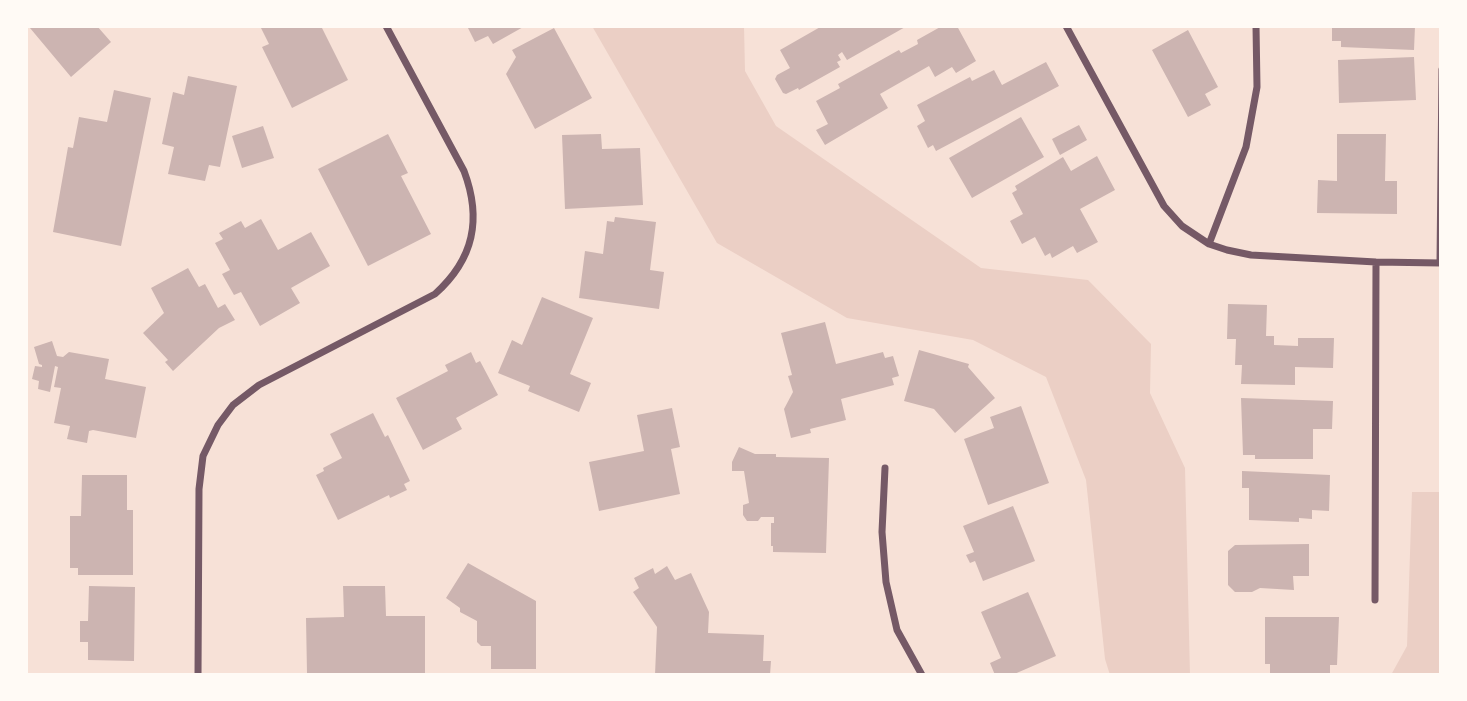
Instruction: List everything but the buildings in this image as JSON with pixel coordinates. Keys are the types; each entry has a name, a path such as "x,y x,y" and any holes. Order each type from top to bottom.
{"street":[{"path":"198,675 199,489 203,456 218,425 233,405 259,385 435,294 454,277 468,249 473,224 472,195 464,171 386,26"},
{"path":"1066,26 1164,206 1182,226 1209,244 1251,255 1440,263"},
{"path":"1209,244 1246,147 1257,87 1256,26"},
{"path":"1376,262 1376,600"},
{"path":"886,468 882,532 886,582 897,630 922,675"}],"lane":[{"path":"1440,263 1441,69"}],"shaded area":[{"path":"592,26 744,26 745,71 776,126 981,268 1088,280 1151,344 1150,393 1185,468 1190,675 1110,675 1105,659 1086,480 1046,377 973,340 847,318 717,243"},
{"path":"1412,492 1441,492 1441,675 1391,675 1407,646"}]}
